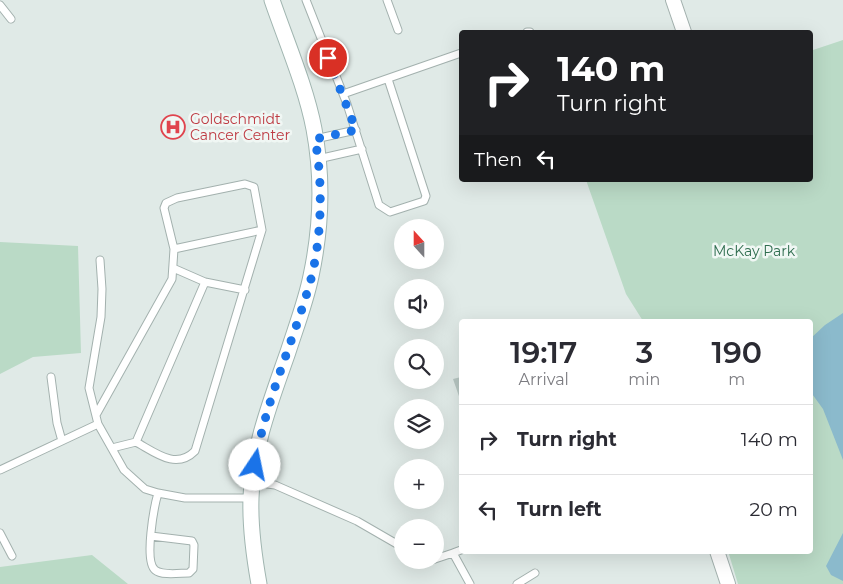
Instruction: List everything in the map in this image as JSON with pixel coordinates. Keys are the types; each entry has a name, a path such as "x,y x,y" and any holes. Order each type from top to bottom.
{"main road":[{"path":"259,584 254,559 250,498 263,430 311,277 317,240 318,159 315,139 300,85 272,0"}],"street":[{"path":"673,0 683,30"},
{"path":"718,554 728,584"}],"lane":[{"path":"306,0 356,130 379,205 390,212 424,201 426,196 388,79"},
{"path":"387,0 398,30"},
{"path":"0,5 11,19"},
{"path":"343,94 459,54"},
{"path":"315,139 356,130"},
{"path":"318,159 362,149"},
{"path":"96,416 172,279 174,249 164,208 166,203 177,198 246,184 254,187 258,195 262,230 196,451 190,457 179,461 167,459 136,442 112,448"},
{"path":"174,249 262,230"},
{"path":"100,260 102,288 101,317 89,388 98,424 112,448 130,476 158,494 185,498 250,498"},
{"path":"173,268 204,282 245,290"},
{"path":"136,442 204,282"},
{"path":"51,377 56,423 62,441"},
{"path":"0,470 98,424"},
{"path":"253,482 275,485 357,521 394,542"},
{"path":"151,536 192,541 194,545 193,569 189,573 156,571 152,566 150,522 158,494"},
{"path":"0,533 12,556"},
{"path":"444,556 459,551"},
{"path":"454,553 470,584"},
{"path":"518,584 535,573"}],"green space":[{"name":"McKay Park","path":"843,40 843,584 738,584 729,554 813,554 813,319 642,319 626,294 587,182 813,182 813,50"},
{"path":"0,242 78,246 81,353 33,357 0,374"},
{"path":"92,555 128,584 0,584 0,567"}],"water":[{"path":"843,313 843,460 823,409 813,395 813,336 825,325"},
{"path":"843,533 843,581 831,575 826,566"}],"building":[{"path":"459,378 459,396 453,379"}],"place":[{"name":"Goldschmidt Cancer Center","path":"173,127"}],"route":[{"path":"255,465 274,394 311,277 317,240 319,201 318,155 315,139 356,130 328,58"}]}
